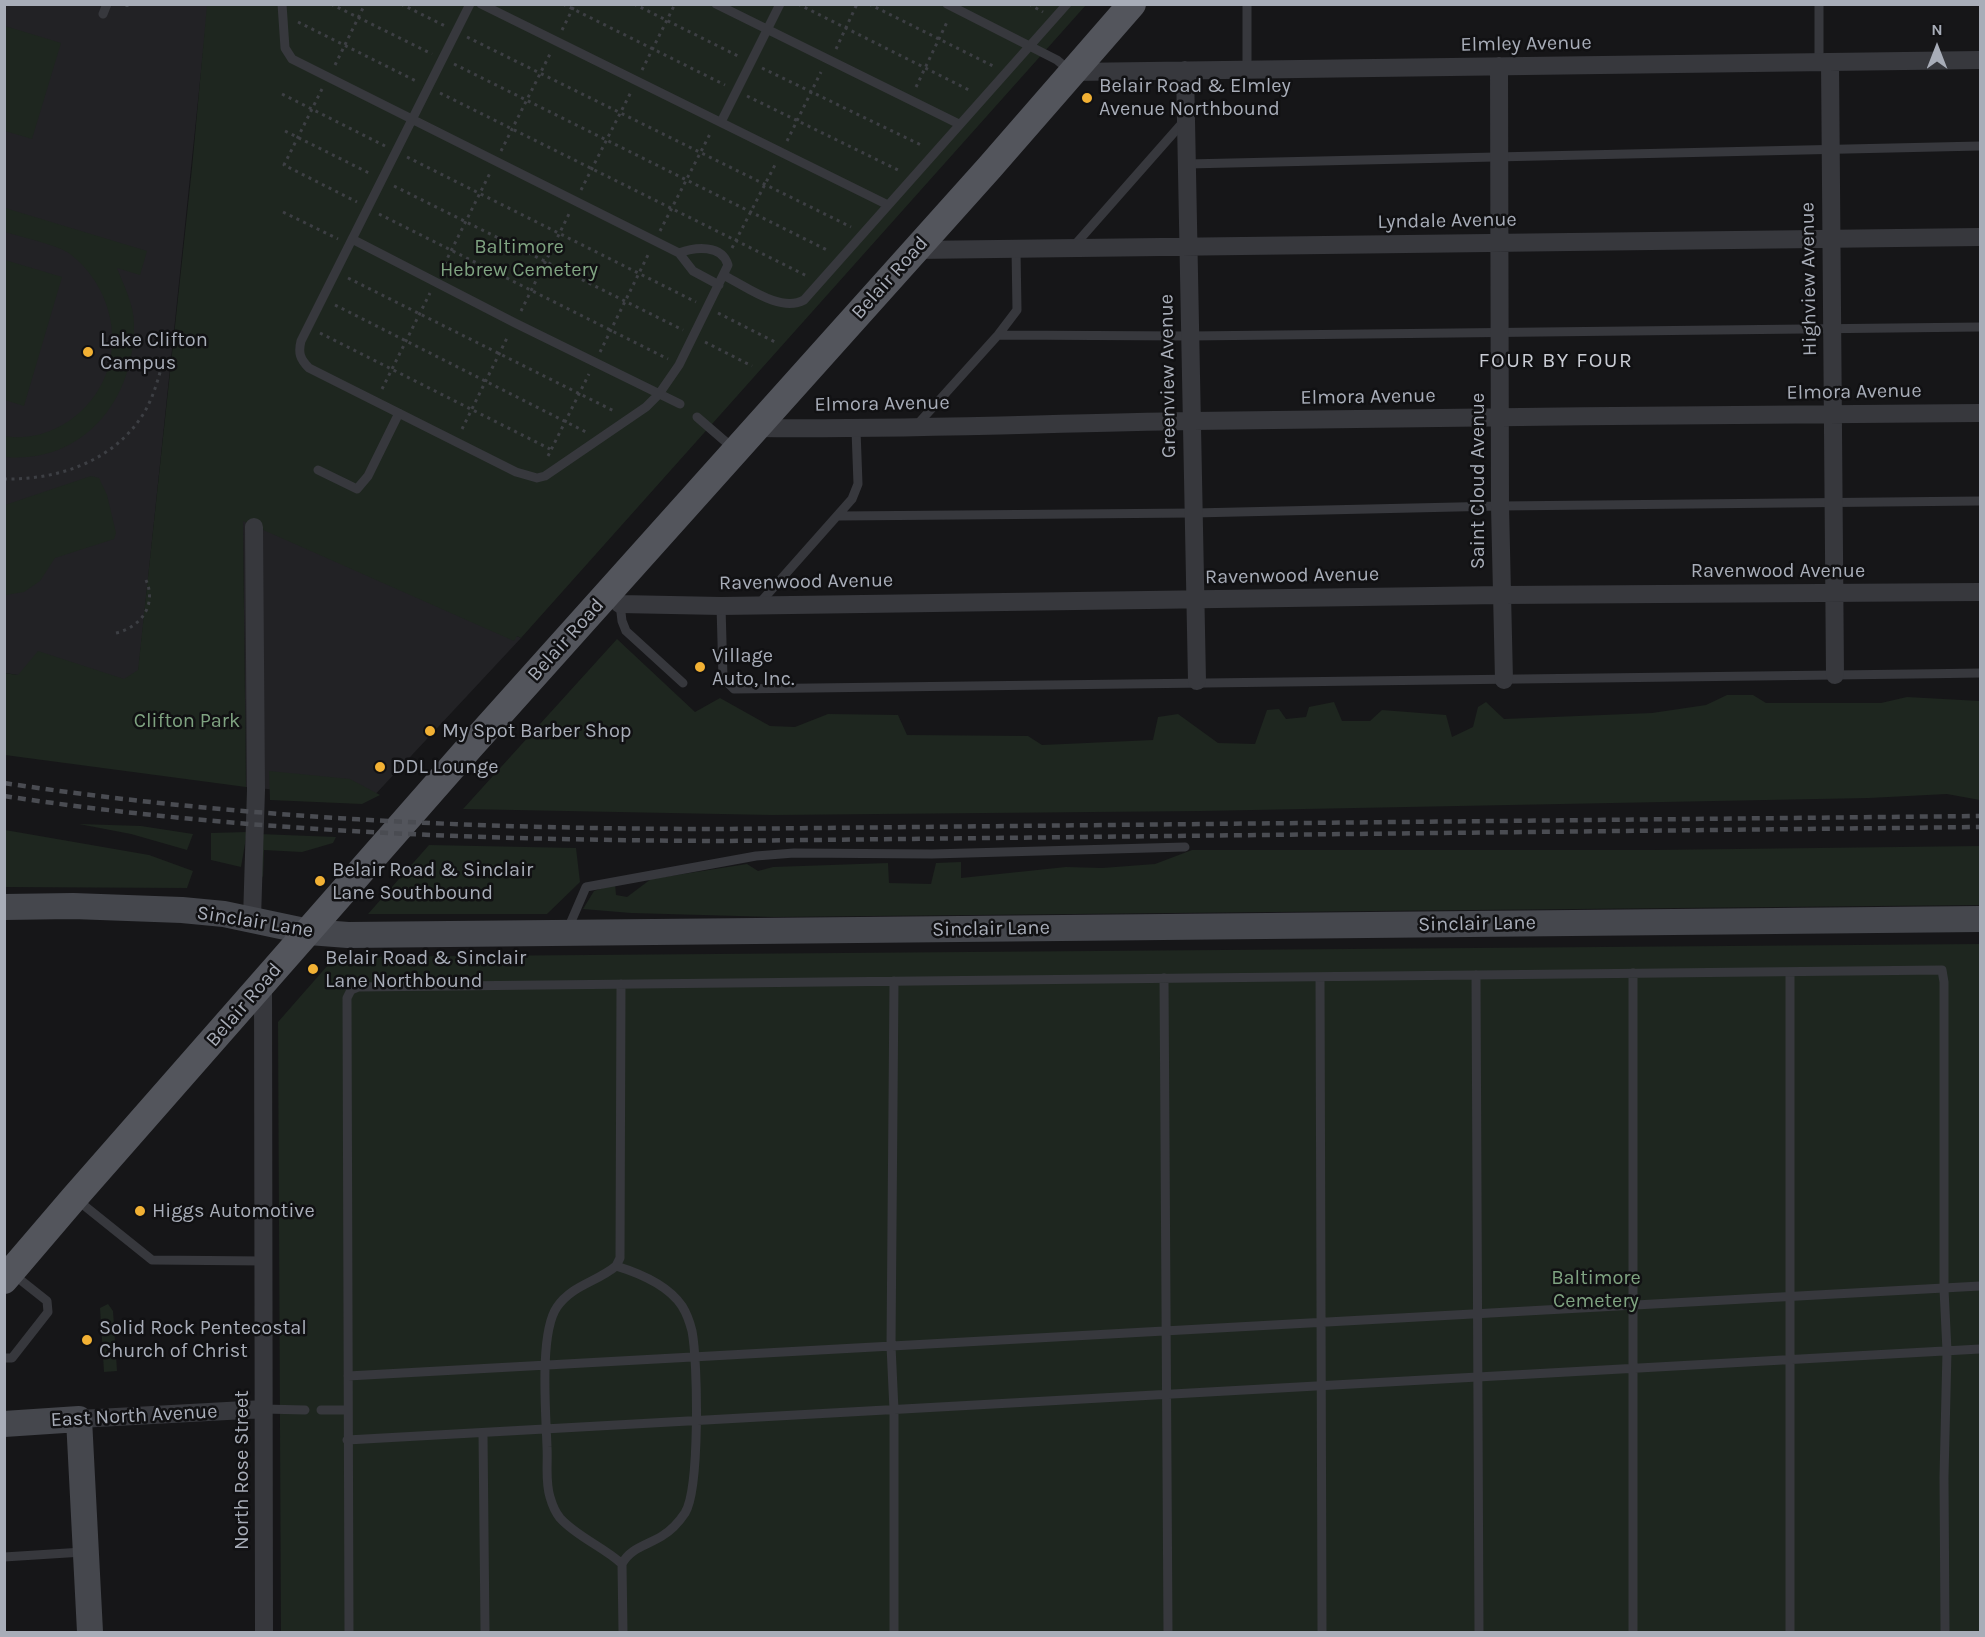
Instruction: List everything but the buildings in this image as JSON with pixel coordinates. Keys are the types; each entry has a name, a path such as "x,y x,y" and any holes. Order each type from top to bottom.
{"main road":[{"name":"Belair Road","path":"7,1273 476,740 614,598 756,428 1132,4"},
{"name":"Sinclair Lane","path":"4,907 139,908 224,914 309,932 348,935 1980,919"},
{"name":"East North Avenue","path":"4,1424 79,1419"},
{"path":"79,1419 90,1632"}],"street":[{"name":"Elmley Avenue","path":"1072,72 1980,60"},
{"name":"Highview Avenue","path":"1824,62 1830,151 1832,239 1835,675"},
{"name":"Saint Cloud Avenue","path":"1499,66 1500,506 1504,680"},
{"name":"Greenview Avenue","path":"1185,70 1197,681"},
{"name":"Lyndale Avenue","path":"915,250 1980,237"},
{"name":"Elmora Avenue","path":"756,428 856,430 916,426 1192,421 1980,413"},
{"path":"252,919 256,766 254,528"},
{"name":"Ravenwood Avenue","path":"614,598 721,606 1502,595 1980,592"},
{"name":"North Rose Street","path":"263,984 264,1632"},
{"name":"East North Avenue","path":"79,1419 264,1409"}],"lane":[{"path":"282,4 285,48 292,59 679,253 693,271 722,280 780,304 789,305 804,300 820,283 1067,4"},
{"path":"470,4 308,327 299,348 303,362 309,368 516,472 537,478 545,476 629,419 659,394 679,365 728,266 721,254 704,248 679,253"},
{"path":"481,4 888,205"},
{"path":"716,4 959,124"},
{"path":"719,121 780,4"},
{"path":"1247,4 1247,69"},
{"path":"1819,4 1824,62"},
{"path":"951,6 1056,60 1072,72"},
{"path":"1072,249 1186,120"},
{"path":"1187,164 1980,146"},
{"path":"351,242 680,404"},
{"path":"916,426 998,335 1017,310 1016,249"},
{"path":"998,335 1190,336 1980,327"},
{"path":"318,470 357,489 368,476 399,413"},
{"path":"697,417 736,451"},
{"path":"758,605 852,499 858,484 856,430"},
{"path":"839,516 1980,501"},
{"path":"614,598 626,631 683,683"},
{"path":"721,606 723,678 734,689 1197,681 1504,680 1980,673"},
{"path":"566,933 585,887 756,856 794,853 932,854 1185,847"},
{"path":"349,1632 347,999 351,990 358,987 1942,970 1944,982 1944,1289 1947,1351 1944,1477 1946,1632"},
{"path":"1790,972 1790,1632"},
{"path":"1633,974 1633,1632"},
{"path":"1476,975 1479,1632"},
{"path":"1320,977 1322,1632"},
{"path":"1164,978 1168,1632"},
{"path":"894,981 891,1346 894,1410 894,1632"},
{"path":"621,984 620,1258 609,1273 575,1289 556,1308 549,1329 546,1365 546,1429 548,1485 555,1509 568,1525 622,1564"},
{"path":"74,1197 152,1260 264,1261"},
{"path":"616,1266 651,1280 675,1297 688,1318 694,1357 695,1421 690,1503 675,1526 662,1536 627,1555 622,1564 623,1632"},
{"path":"4,1358 12,1358 48,1312 46,1301 7,1273"},
{"path":"348,1376 1980,1286"},
{"path":"347,1440 1980,1349"},
{"path":"264,1409 305,1410"},
{"path":"321,1410 347,1410"},
{"path":"483,1433 485,1632"},
{"path":"4,1557 86,1552"}],"path":[{"path":"331,4 842,257"},
{"path":"365,4 284,165 679,365"},
{"path":"401,4 864,233"},
{"path":"376,402 575,4"},
{"path":"634,4 934,152"},
{"path":"455,441 675,4"},
{"path":"798,4 984,97"},
{"path":"830,61 857,4"},
{"path":"869,4 1006,73"},
{"path":"910,100 939,39 951,6"},
{"path":"283,15 820,283"},
{"path":"282,94 775,342"},
{"path":"537,478 655,241 719,121"},
{"path":"285,131 752,366"},
{"path":"283,212 351,242"},
{"path":"336,272 629,419"},
{"path":"322,298 600,439"},
{"path":"308,327 570,459"},
{"path":"4,479 48,476 78,468 103,456 121,441 142,416 154,391 165,355"},
{"path":"116,633 123,632 140,622 148,607 150,591 146,580"}],"shaded area":[{"name":"Lake Clifton Campus","path":"4,5 208,5 136,694 5,673"},
{"path":"267,515 521,638 371,799 246,787 243,521"}],"green space":[{"name":"Baltimore Hebrew Cemetery","path":"207,5 1086,5 521,638 517,636 514,641 243,521 246,787 5,755 4,673 18,675 38,651 124,679 138,670 192,168"},
{"path":"5,26 61,43 32,139 5,131"},
{"path":"5,208 147,251 140,275 117,268 130,303 134,324 132,352 125,378 114,401 99,422 80,438 58,450 33,456 5,457 5,436 39,435 55,429 83,409 103,381 109,365 112,334 110,318 100,289 82,264 57,247 5,232"},
{"path":"5,260 62,277 24,406 5,400"},
{"path":"91,476 99,478 107,495 116,533 114,539 55,558 40,581 24,592 5,595 5,505"},
{"path":"617,639 695,712 720,698 770,726 795,727 828,714 898,715 907,735 1028,736 1042,745 1153,740 1158,717 1178,714 1218,743 1255,744 1267,710 1279,709 1286,719 1306,717 1309,707 1334,702 1342,721 1370,721 1382,710 1446,715 1452,737 1473,727 1478,707 1486,702 1504,719 1652,713 1706,705 1727,695 1753,695 1766,703 1881,703 1907,697 1980,701 1980,800 1947,794 1869,798 1202,811 772,815 463,809"},
{"path":"269,771 350,779 380,795 362,804 270,800"},
{"path":"79,824 141,826 193,834 187,850 131,834"},
{"path":"5,830 149,855 193,871 187,888 5,887"},
{"path":"247,832 241,867 211,860 211,833"},
{"path":"259,834 336,837 333,843 302,852 264,850 263,878 256,864"},
{"path":"429,845 576,848 580,882 547,914 368,914"},
{"path":"1980,846 1980,905 774,917 631,913 583,909 594,891 615,884 616,895 627,897 651,879 747,864 758,871 773,867 888,863 889,883 931,884 936,863 961,862 961,878 1066,867 1102,868 1155,864 1192,850 1654,850"},
{"name":"Baltimore Cemetery","path":"1980,944 1980,1632 281,1632 278,1022 335,957"},
{"path":"108,1304 113,1311 117,1371 104,1372 100,1308"}],"railway":[{"path":"4,783 93,795 272,813 362,820 541,827 721,829 1980,816"},
{"path":"4,796 93,808 272,826 542,839 721,841 1980,827"}],"place":[{"name":"Belair Road & Elmley Avenue Northbound","path":"1087,98"},
{"name":"Lake Clifton Campus","path":"88,352"},
{"name":"Village Auto, Inc.","path":"700,667"},
{"name":"My Spot Barber Shop","path":"430,731"},
{"name":"DDL Lounge","path":"380,767"},
{"name":"Belair Road & Sinclair Lane Southbound","path":"320,881"},
{"name":"Belair Road & Sinclair Lane Northbound","path":"313,969"},
{"name":"Higgs Automotive","path":"140,1211"},
{"name":"Solid Rock Pentecostal Church of Christ","path":"87,1340"}],"district":[{"name":"FOUR BY FOUR","path":"1556,361"}],"park label":[{"name":"Clifton Park","path":"187,721"}]}
